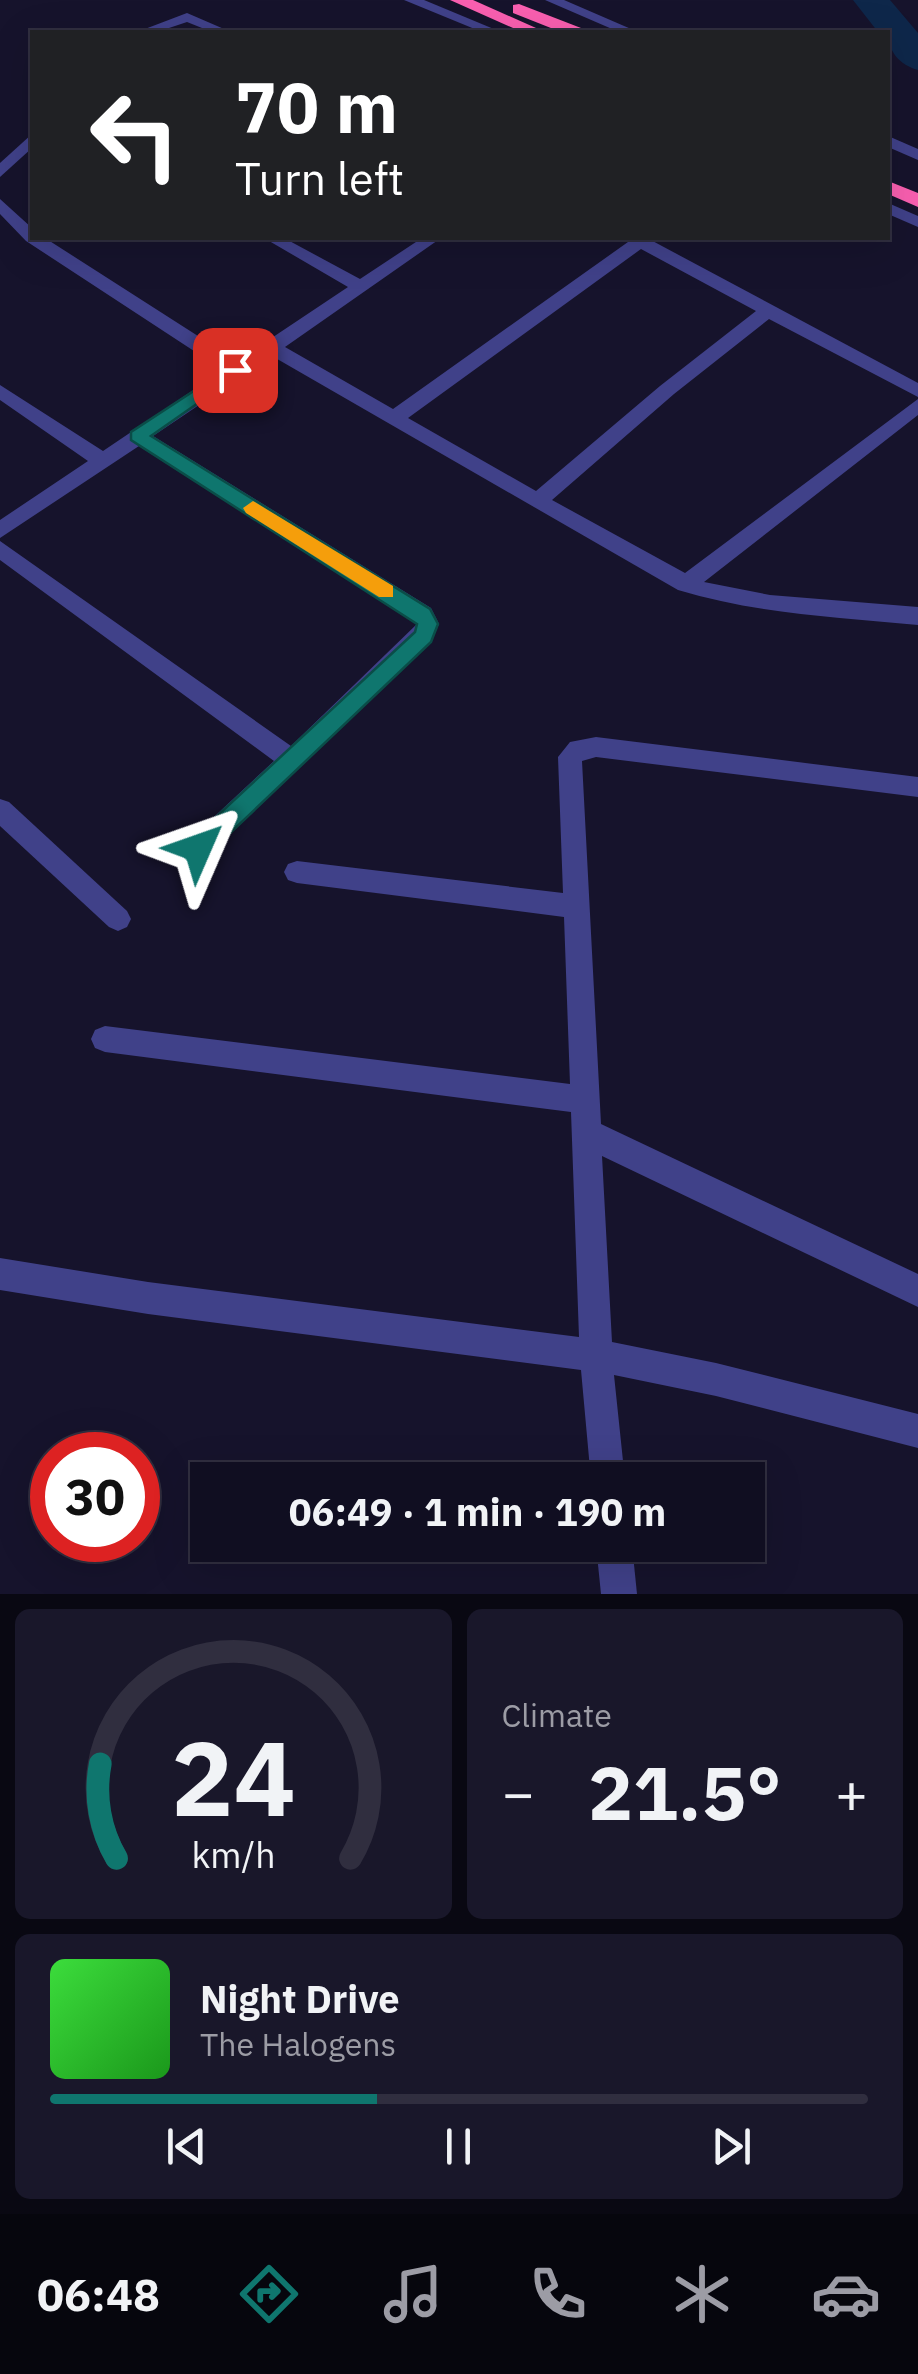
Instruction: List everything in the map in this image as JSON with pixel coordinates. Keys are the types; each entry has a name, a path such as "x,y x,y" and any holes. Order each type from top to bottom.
{"highway":[{"path":"458,0 531,30"},
{"path":"498,0 570,30"},
{"path":"890,168 918,180"},
{"path":"890,189 918,201"}],"street":[{"path":"411,0 489,30"},
{"path":"552,0 626,30"},
{"path":"150,30 187,17 219,30"},
{"path":"0,172 30,142"},
{"path":"890,143 918,155"},
{"path":"0,204 30,234"},
{"path":"890,209 918,222"},
{"path":"38,240 235,370"},
{"path":"276,240 360,286"},
{"path":"0,530 430,240"},
{"path":"393,419 636,240"},
{"path":"639,240 918,390"},
{"path":"540,500 666,390 769,310"},
{"path":"269,346 686,584 720,595 774,603 918,616"},
{"path":"0,391 102,460"},
{"path":"686,584 918,405"},
{"path":"138,436 423,614 428,624 424,636 198,848"},
{"path":"0,549 292,760"},
{"path":"606,1462 596,1356 570,758 580,749 596,747 918,787"},
{"path":"0,810 118,919"},
{"path":"297,872 579,907"},
{"path":"105,1040 586,1100"},
{"path":"587,1133 918,1291"},
{"path":"0,1274 296,1319 596,1356 792,1398 918,1431"},
{"path":"616,1562 619,1594"}],"waterway":[{"path":"871,0 918,58"}],"slow traffic":[{"path":"253,508 386,591"}],"route":[{"path":"198,848 424,636 428,624 423,614 138,436 235,370"}]}
